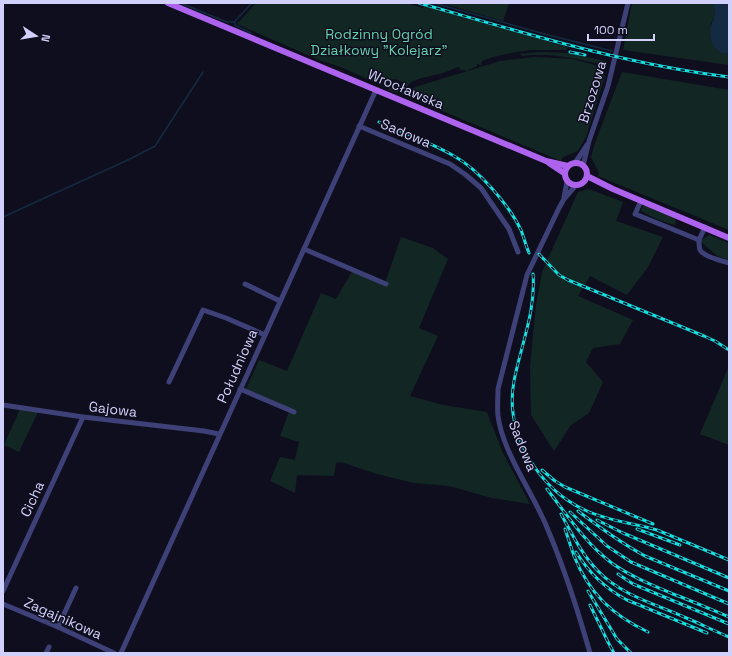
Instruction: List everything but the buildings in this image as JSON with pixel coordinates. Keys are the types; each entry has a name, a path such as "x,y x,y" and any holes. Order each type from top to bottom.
{"main road":[{"name":"Wrocławska","path":"168,3 367,86 375,91 387,94 546,161 568,166"},
{"name":"Wrocławska","path":"546,161 564,174"},
{"path":"575,163 583,166 586,172 585,179 582,184 570,184 565,178 564,174 568,166 575,163"},
{"path":"585,179 613,189 729,238"}],"street":[{"name":"Brzozowa","path":"583,166 589,141 610,81 628,3"},
{"name":"Południowa","path":"120,653 375,91"},
{"name":"Sadowa","path":"361,124 450,164 466,175 481,188 509,229 518,252"},
{"name":"Brzozowa","path":"575,163 589,141"},
{"name":"Sadowa","path":"564,199 567,182"},
{"name":"Sadowa","path":"576,185 564,199 527,275 499,385 498,417 502,436 512,459 546,524 557,550 590,653"},
{"path":"641,201 635,214 699,240"},
{"path":"705,227 699,240 700,250 707,256 729,263"},
{"path":"304,249 386,284"},
{"path":"244,284 280,301"},
{"path":"169,382 203,310 265,334"},
{"path":"240,389 294,412"},
{"name":"Gajowa","path":"3,405 83,417 219,434"},
{"name":"Cicha","path":"3,591 83,417"},
{"path":"58,628 76,588"},
{"name":"Zagajnikowa","path":"3,604 114,653"},
{"path":"46,653 49,647"}],"green space":[{"name":"Rodzinny Ogród Działkowy \"Kolejarz\"","path":"256,3 406,3 423,8 424,6 568,47 566,50 530,50 493,57 482,61 481,65 477,64 477,66 466,71 461,70 458,67 411,82 407,86 408,88 396,93 387,89 400,87 402,85 403,87 405,85 402,82 395,79 374,82 237,24"},
{"path":"441,3 509,3 503,21"},
{"path":"632,3 714,3 714,17 711,24 722,54 729,53 729,65 623,50"},
{"path":"540,52 567,53 607,61 603,65 563,57 543,55 522,56 520,54"},
{"name":"Rodzinny Ogród Działkowy \"Kolejarz\"","path":"535,57 573,59 602,67 605,76 586,137 578,151 563,157 561,161 400,93 500,61"},
{"path":"622,72 729,90 729,230 598,176 599,173 591,157"},
{"path":"589,189 623,202 616,221 663,237 648,267 627,295 590,276 578,296 633,320 620,344 593,348 586,362 603,382 589,413 571,425 554,451 531,415 530,366 536,305 542,272 578,192"},
{"path":"643,206 675,218 675,225 648,215 641,210"},
{"path":"709,235 729,243 729,260 717,256 700,241"},
{"path":"401,237 433,248 448,259 419,328 438,336 410,396 443,405 487,412 503,453 530,504 492,498 449,486 414,483 377,474 341,462 336,463 334,476 297,475 295,493 270,481 280,457 295,460 299,442 280,436 290,409 246,389 259,360 287,371 321,293 336,299 353,270 385,283"},
{"path":"729,366 729,445 700,434"},
{"path":"20,409 38,412 19,452 4,445"}],"water":[{"path":"714,3 729,3 729,53 723,54 719,51 711,39 710,35 714,18"}],"waterway":[{"path":"180,3 227,22 235,22 235,25 251,33"},
{"path":"234,22 252,3"},
{"path":"434,3 548,35 612,51"},
{"path":"3,217 155,146 203,72"}],"railway":[{"path":"419,3 534,36 611,56 729,77"},
{"path":"570,52 585,55"},
{"path":"379,122 445,151 473,170 492,188 516,220 529,253"},
{"path":"539,254 559,275 568,280 704,336 729,350"},
{"path":"533,274 530,315 514,381 512,401 514,421 520,440 540,475 570,502 587,511 612,520 657,530 729,560"},
{"path":"542,470 565,487 653,524"},
{"path":"547,489 594,548 613,564 627,573 650,584 729,617"},
{"path":"578,511 610,535 645,556 729,591"},
{"path":"570,512 607,546 631,562 729,604"},
{"path":"561,514 587,558 592,565 607,579 628,593 729,637"},
{"path":"597,520 623,533 729,578"},
{"path":"565,529 580,569 603,602 623,618 648,632"},
{"path":"637,529 680,545"},
{"path":"576,552 586,567 604,585 627,600 707,633"},
{"path":"618,574 633,584 729,624"},
{"path":"588,591 617,639 631,653"},
{"path":"590,605 614,653"}]}
